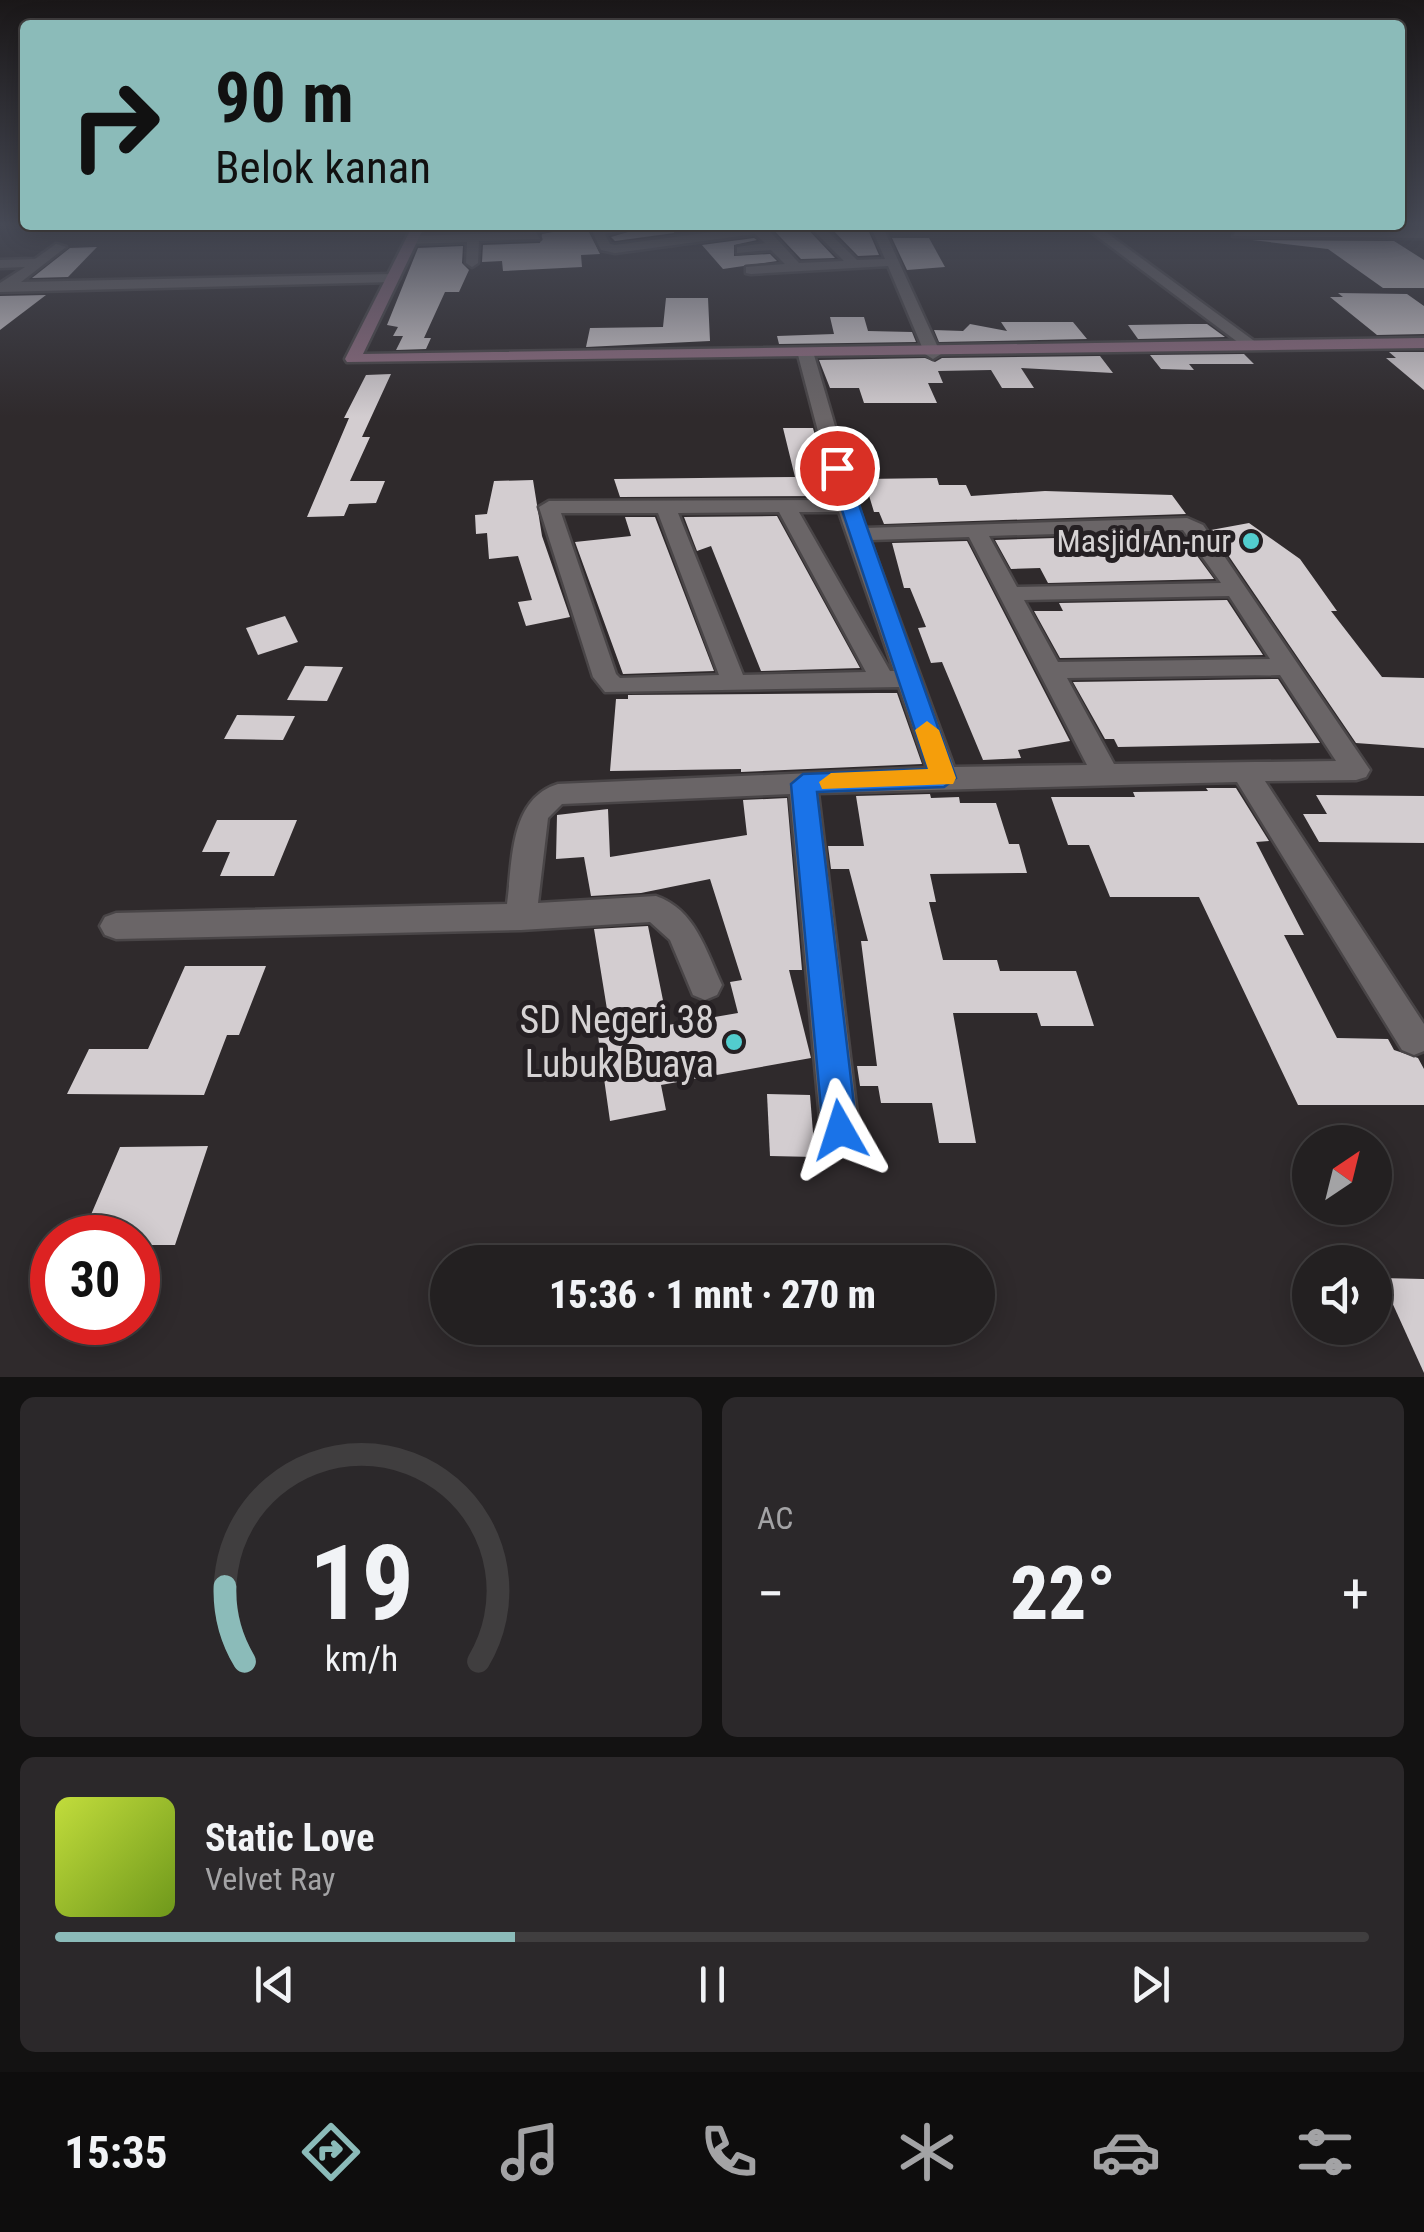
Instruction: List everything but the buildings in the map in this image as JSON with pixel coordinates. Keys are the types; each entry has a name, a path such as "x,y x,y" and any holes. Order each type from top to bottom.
{"street":[{"path":"388,288 352,358 934,354 1424,343"},
{"path":"906,288 934,354"},
{"path":"1174,288 1252,346"},
{"path":"806,355 848,506 944,778"},
{"path":"786,506 882,679"},
{"path":"848,506 549,508 605,677 614,686 910,678"},
{"path":"666,507 734,683"},
{"path":"522,917 534,818 544,801 558,794 944,778 1108,778 1356,770 1291,667 1196,529 1187,524 859,534"},
{"path":"975,529 1108,778"},
{"path":"1011,594 1237,589"},
{"path":"1051,670 1291,667"},
{"path":"1246,774 1414,1039"},
{"path":"803,784 840,1130"},
{"path":"116,926 522,917 656,909 682,932 705,984"}],"slow traffic":[{"path":"831,782 944,778 927,730"}],"place":[{"name":"Masjid An-nur","path":"1251,541"},
{"name":"SD Negeri 38 Lubuk Buaya","path":"734,1042"}],"route":[{"path":"837,468 944,778 803,784 840,1130"}]}
